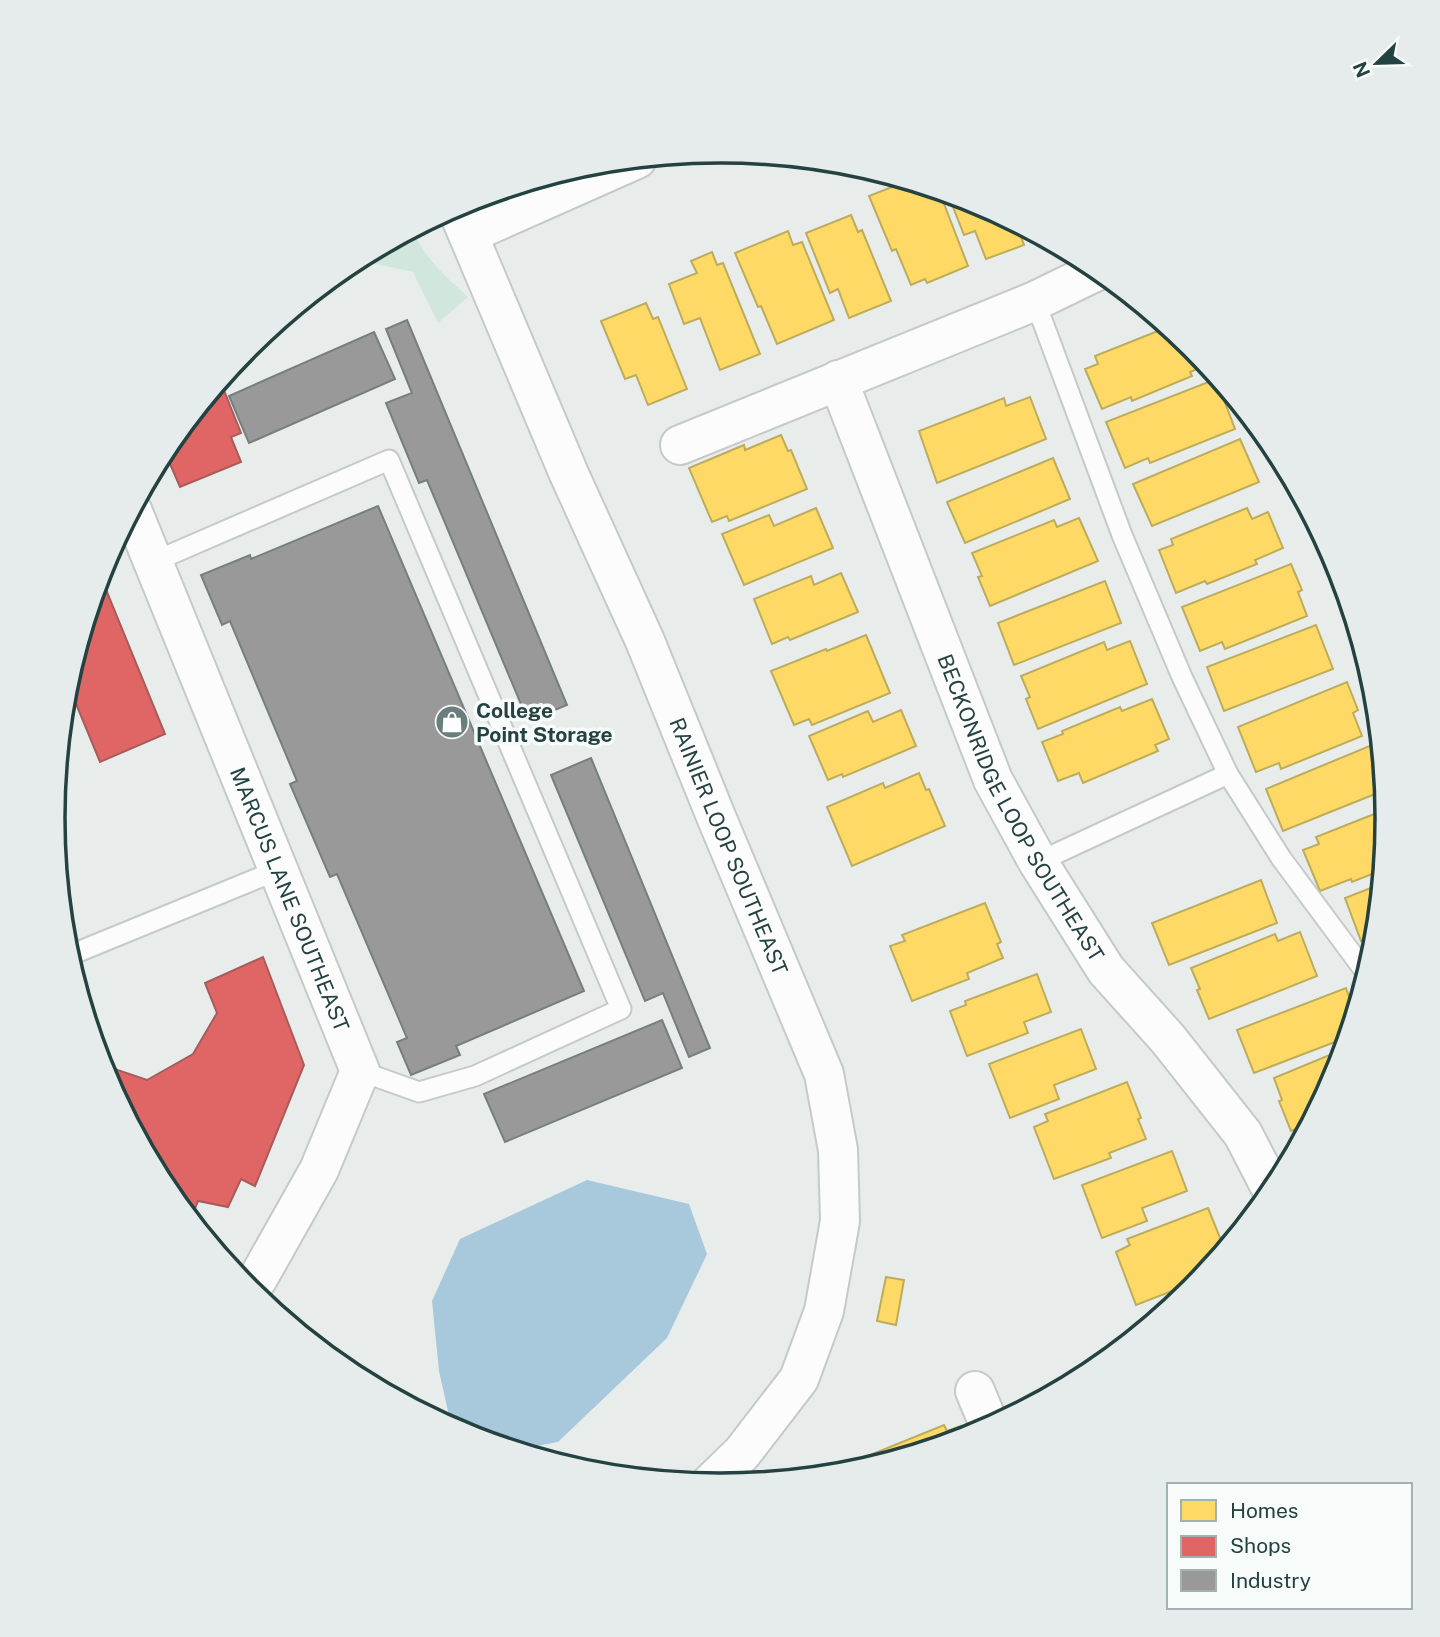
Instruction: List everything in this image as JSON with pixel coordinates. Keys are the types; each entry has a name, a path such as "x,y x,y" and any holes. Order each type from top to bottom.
{"street":[{"path":"462,220 580,179"},
{"name":"RAINIER LOOP SOUTHEAST","path":"462,220 569,474 645,640 824,1074 838,1150 840,1221 824,1311 799,1379 748,1468"},
{"path":"680,445 1035,301 1087,276"},
{"name":"BECKONRIDGE LOOP SOUTHEAST","path":"838,380 993,780 1038,862 1106,970 1168,1039 1243,1134 1267,1180"},
{"name":"MARCUS LANE SOUTHEAST","path":"136,521 360,1071"},
{"path":"256,1281 319,1170 360,1071"},
{"path":"975,1391 986,1417"}],"lane":[{"path":"1035,301 1122,535 1182,677 1228,774 1281,859 1359,963"},
{"path":"153,562 388,460 621,1009 475,1076 419,1092 360,1071"},
{"path":"1038,862 1228,774"},
{"path":"78,952 278,870"}],"green space":[{"path":"417,238 429,257 468,297 438,323 413,272 373,263"}],"water":[{"path":"587,1180 689,1204 707,1254 667,1338 558,1442 534,1446 449,1415 439,1371 432,1301 460,1239"}],"building: Homes":[{"path":"892,187 944,203 968,266 927,283 925,279 911,285 896,249 892,251 869,196"},
{"path":"953,206 1021,237 1024,245 986,259 975,231 964,235"},
{"path":"851,215 858,232 862,230 891,301 849,318 838,289 830,293 806,233"},
{"path":"788,231 793,245 802,242 834,320 777,344 735,253"},
{"path":"712,252 717,265 723,263 760,354 720,370 700,318 684,324 669,284 697,273 691,261"},
{"path":"646,303 653,319 658,317 687,389 648,405 636,375 625,379 601,321"},
{"path":"1158,331 1197,369 1190,372 1192,376 1132,401 1131,397 1102,409 1085,369 1098,364 1095,356"},
{"path":"1209,382 1224,400 1235,429 1150,463 1148,458 1125,468 1106,422"},
{"path":"1030,397 1046,439 937,483 919,431 1004,398 1006,406"},
{"path":"781,435 788,451 791,450 807,489 729,521 727,516 712,522 689,468 744,445 745,450"},
{"path":"1240,439 1259,482 1152,526 1133,484"},
{"path":"1053,458 1070,499 965,543 947,502"},
{"path":"816,508 833,548 744,585 722,534 769,515 774,526"},
{"path":"1247,508 1252,519 1268,512 1283,548 1255,560 1257,564 1176,593 1159,550 1173,545 1171,539"},
{"path":"1079,518 1098,561 990,606 972,553 1054,520 1057,527"},
{"path":"1291,564 1302,590 1298,592 1307,616 1225,649 1222,642 1200,651 1182,607"},
{"path":"841,573 858,612 790,640 788,637 772,644 754,599 811,576 814,585"},
{"path":"1105,581 1121,623 1014,665 998,623"},
{"path":"1316,625 1333,669 1224,711 1207,667"},
{"path":"866,635 890,693 812,725 809,719 794,725 771,671"},
{"path":"1130,641 1147,684 1038,729 1026,699 1030,697 1021,676 1104,642 1107,650"},
{"path":"1347,682 1358,710 1353,713 1362,736 1281,769 1279,763 1256,772 1238,727"},
{"path":"1152,699 1169,739 1155,745 1158,751 1083,783 1079,773 1058,781 1042,742 1120,707 1122,711"},
{"path":"901,710 916,746 843,777 842,774 828,780 809,736 868,711 873,722"},
{"path":"1371,745 1374,794 1283,831 1266,789"},
{"path":"919,773 945,826 852,866 827,807 883,783 885,788"},
{"path":"1375,814 1373,874 1320,891 1303,850 1319,844 1316,837"},
{"path":"1261,880 1277,923 1169,965 1152,923"},
{"path":"1372,888 1364,940 1361,941 1345,898"},
{"path":"985,903 1001,942 997,944 1003,958 967,973 969,979 912,1001 890,946 905,941 902,935"},
{"path":"1300,932 1317,976 1209,1019 1191,968 1275,934 1278,941"},
{"path":"1037,974 1051,1012 1024,1022 1028,1033 967,1056 950,1011 966,1005 965,1001"},
{"path":"1346,988 1350,999 1335,1042 1254,1073 1237,1030"},
{"path":"1081,1029 1096,1069 1054,1085 1059,1099 1010,1118 989,1064"},
{"path":"1330,1055 1308,1108 1297,1129 1291,1131 1279,1101 1282,1100 1274,1078"},
{"path":"1127,1082 1146,1139 1109,1153 1111,1158 1054,1179 1034,1127 1048,1121 1045,1114"},
{"path":"1172,1151 1187,1191 1142,1208 1147,1221 1102,1238 1082,1185"},
{"path":"1208,1208 1221,1241 1174,1290 1136,1305 1116,1252 1130,1245 1127,1239"},
{"path":"886,1277 904,1280 896,1325 877,1321"},
{"path":"944,1425 947,1431 962,1428 931,1439 870,1455"}],"building: Shops":[{"path":"224,390 241,433 231,437 241,462 180,487 170,463"},
{"path":"106,591 165,734 100,762 75,702 87,649"},
{"path":"263,957 304,1065 255,1186 241,1179 228,1207 198,1201 195,1210 153,1146 115,1069 147,1080 193,1054 217,1013 205,983"}],"building: Industry":[{"path":"407,320 567,705 528,721 427,480 419,483 386,403 412,393 386,329"},
{"path":"374,332 395,379 249,443 229,396"},
{"path":"378,506 584,991 456,1046 460,1055 411,1075 397,1042 407,1038 337,874 330,877 290,784 297,781 230,621 222,625 201,575 250,555 251,559"},
{"path":"591,758 710,1048 689,1057 663,993 645,1001 551,775"},
{"path":"662,1020 682,1068 505,1142 484,1094"}],"place":[{"name":"College Point Storage","path":"452,722"}]}
